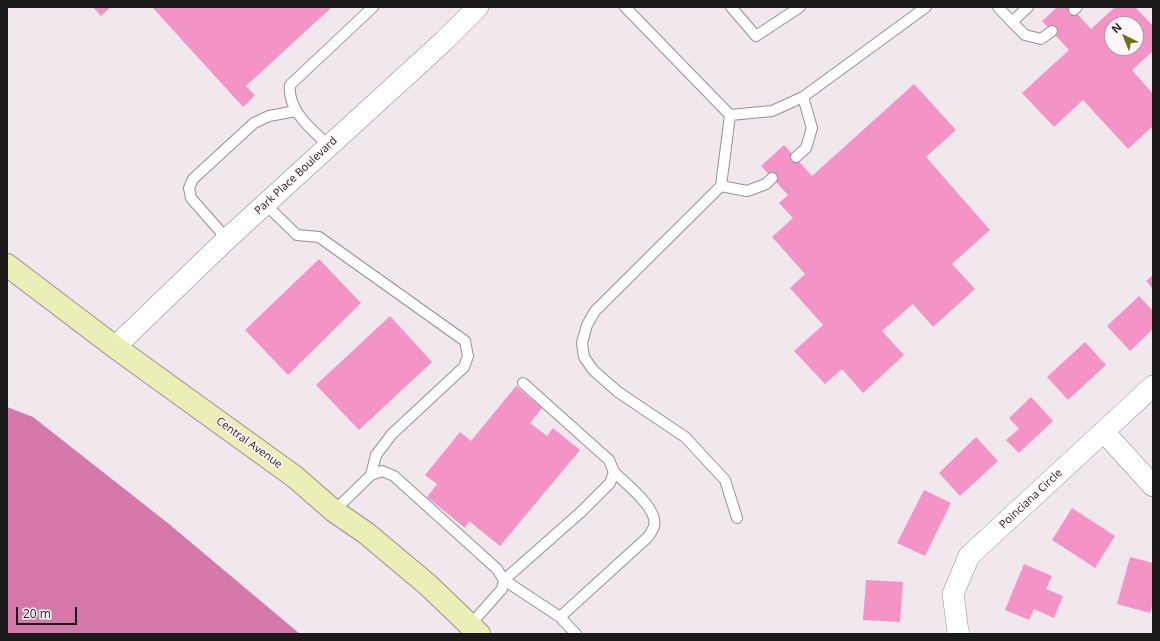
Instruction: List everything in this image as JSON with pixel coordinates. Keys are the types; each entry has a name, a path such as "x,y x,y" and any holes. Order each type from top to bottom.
{"street":[{"name":"Park Place Boulevard","path":"115,347 227,239 444,41 478,7"},
{"name":"Central Avenue","path":"7,266 115,347 263,452 295,477 334,511 366,533 428,585 474,630"},
{"name":"Poinciana Circle","path":"959,634 953,594 969,556 1153,386"},
{"path":"1104,432 1153,486"}],"lane":[{"path":"329,146 296,111 289,93 290,85 374,7"},
{"path":"625,7 730,115"},
{"path":"731,7 756,36 800,7"},
{"path":"730,115 772,111 803,96 926,7"},
{"path":"998,7 1025,35 1041,39 1052,31"},
{"path":"1012,22 1028,7"},
{"path":"796,157 806,148 812,128 803,96"},
{"path":"227,239 191,198 189,188 193,179 254,124 269,116 296,111"},
{"path":"730,115 721,186 595,311 587,325 582,343 584,357 593,370 618,392 685,437 710,463 725,480 737,518"},
{"path":"721,186 747,191 766,184 772,178"},
{"path":"266,205 297,235 319,237 465,341 468,356 464,367 392,434 376,455 371,474"},
{"path":"523,383 609,460 614,472 644,501 654,515 654,526 648,537 560,617"},
{"path":"334,511 371,474 382,471 394,476 497,569 504,580 560,617 576,634"},
{"path":"474,630 502,589 504,580 582,511 610,483 614,472"}],"shaded area":[{"path":"7,407 33,417 169,524 300,634 7,634"}],"building":[{"path":"93,7 111,7 101,16"},
{"path":"152,7 332,7 246,86 255,95 243,107"},
{"path":"1057,7 1071,7 1091,29 1104,17 1104,56 1144,56 1144,16 1153,26 1153,51 1132,70 1153,94 1153,126 1128,149 1083,100 1054,127 1022,93 1069,50 1042,21"},
{"path":"1115,7 1135,7 1144,16 1105,16"},
{"path":"914,84 956,130 926,157 990,230 952,264 975,289 933,327 913,304 882,331 904,355 863,393 842,369 825,384 794,351 823,325 790,288 805,274 772,237 793,218 779,203 788,195 761,166 784,145 812,176"},
{"path":"319,259 361,303 288,375 245,330"},
{"path":"1153,275 1153,289 1146,281"},
{"path":"1139,296 1153,311 1153,329 1130,351 1107,326"},
{"path":"390,316 432,362 359,430 316,385"},
{"path":"1085,342 1106,365 1068,400 1047,377"},
{"path":"516,386 542,408 530,423 547,436 553,428 580,450 500,546 469,521 465,528 427,497 437,484 425,475 460,432 471,441"},
{"path":"1031,397 1053,421 1019,453 1006,440 1019,429 1009,418"},
{"path":"976,437 998,461 960,496 939,473"},
{"path":"924,490 951,503 925,556 897,543"},
{"path":"1072,508 1115,536 1095,568 1052,540"},
{"path":"1130,557 1153,563 1153,602 1150,613 1117,604"},
{"path":"1024,564 1052,576 1046,589 1063,596 1054,618 1034,609 1029,620 1005,610"},
{"path":"866,580 903,582 900,622 863,620"}]}
